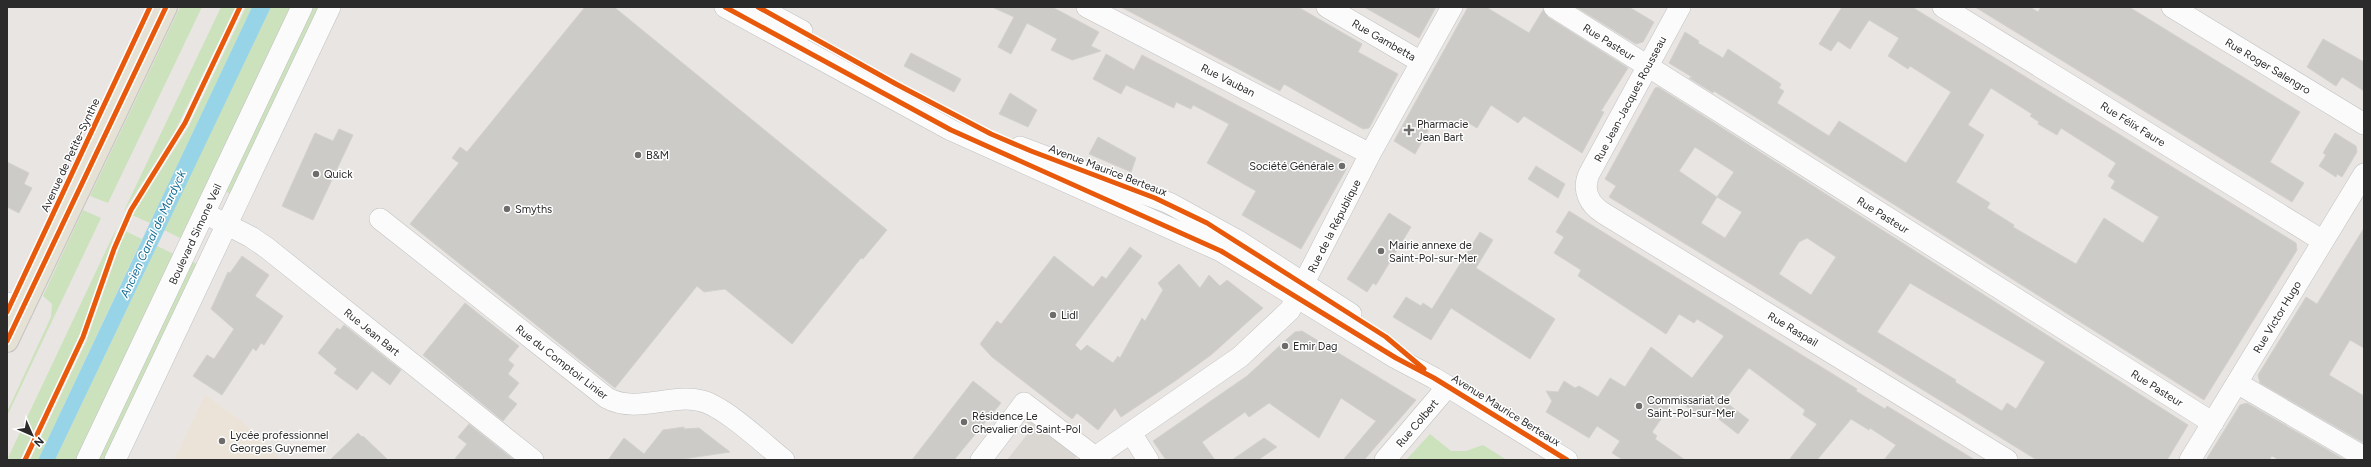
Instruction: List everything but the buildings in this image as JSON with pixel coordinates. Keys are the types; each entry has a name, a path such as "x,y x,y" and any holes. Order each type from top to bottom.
{"main road":[{"name":"Avenue de Petite-Synthe","path":"7,341 12,307 150,7"},
{"name":"Avenue de Petite-Synthe","path":"12,307 166,7"}],"street":[{"name":"Boulevard Simone Veil","path":"87,460 302,7"},
{"path":"115,460 330,7"},
{"name":"Avenue Maurice Berteaux","path":"725,7 951,130 1211,245 1301,291"},
{"name":"Avenue Maurice Berteaux","path":"758,7 896,84 991,134 1031,151 1155,198 1194,216 1240,242 1301,291 1396,358 1441,382 1567,460"},
{"name":"Rue Vauban","path":"1087,7 1370,154"},
{"name":"Rue Gambetta","path":"1327,7 1421,62"},
{"name":"Rue de la République","path":"1093,459 1249,351 1282,319 1301,291 1370,154 1452,7"},
{"name":"Rue Pasteur","path":"1554,7 2213,423"},
{"name":"Rue Jean-Jacques Rousseau","path":"1586,192 1589,174 1680,7"},
{"name":"Rue Félix Faure","path":"1943,7 2323,241"},
{"name":"Rue Roger Salengro","path":"2172,7 2364,124"},
{"name":"Rue Victor Hugo","path":"2190,460 2364,174"},
{"name":"Rue Raspail","path":"1586,192 1590,200 1603,213 2007,460"},
{"name":"Rue Jean Bart","path":"204,214 227,224 267,248 533,460"},
{"name":"Rue du Comptoir Linier","path":"380,219 607,398 626,404 695,400 705,402 723,412 784,460"},
{"name":"Rue Colbert","path":"1385,460 1441,382"},
{"path":"2237,383 2364,457"},
{"path":"981,460 1024,403 1093,459"},
{"path":"1131,433 1148,460"}],"shaded area":[{"name":"Lycée professionnel Georges Guynemer","path":"205,395 242,421 281,460 174,460"},
{"path":"1031,417 1075,451 1076,460 1007,460 1033,427 1022,419"}],"green space":[{"path":"180,7 202,7 108,203 90,196"},
{"path":"221,7 236,7 174,133 123,213"},
{"path":"246,7 252,7 150,223 132,215 188,128"},
{"path":"271,7 291,7 182,239 164,230"},
{"path":"311,7 321,7 231,193 228,193 225,190"},
{"path":"83,210 101,218 7,416 7,412 51,317 52,304 43,296"},
{"path":"117,227 78,340 20,460 7,460"},
{"path":"125,231 142,239 38,460 30,460 86,342"},
{"path":"157,246 176,255 78,460 55,460"},
{"path":"191,261 199,265 106,460 97,460"},
{"path":"1430,434 1451,451 1466,451 1483,445 1507,460 1406,460"}],"water":[{"name":"Ancien Canal de Mardyck","path":"252,7 271,7 55,460 38,460"}],"cycle path":[{"path":"7,312 150,7"},
{"path":"7,341 166,7"},
{"path":"25,460 83,337 114,249 131,210 185,123 240,7"},
{"path":"725,7 951,130 1221,251 1396,358 1434,378 1567,460"},
{"path":"758,7 896,84 991,134 1031,151 1155,198 1207,223 1386,337 1424,369"}],"place":[{"name":"Pharmacie Jean Bart","path":"1409,130"},
{"name":"B&M","path":"638,155"},
{"name":"Société Générale","path":"1342,166"},
{"name":"Quick","path":"316,174"},
{"name":"Smyths","path":"507,209"},
{"name":"Mairie annexe de Saint-Pol-sur-Mer","path":"1381,251"},
{"name":"Lidl","path":"1053,315"},
{"name":"Emir Dag","path":"1285,346"},
{"name":"Commissariat de Saint-Pol-sur-Mer","path":"1639,406"},
{"name":"Résidence Le Chevalier de Saint-Pol","path":"964,422"},
{"name":"Lycée professionnel Georges Guynemer","path":"222,441"}]}
